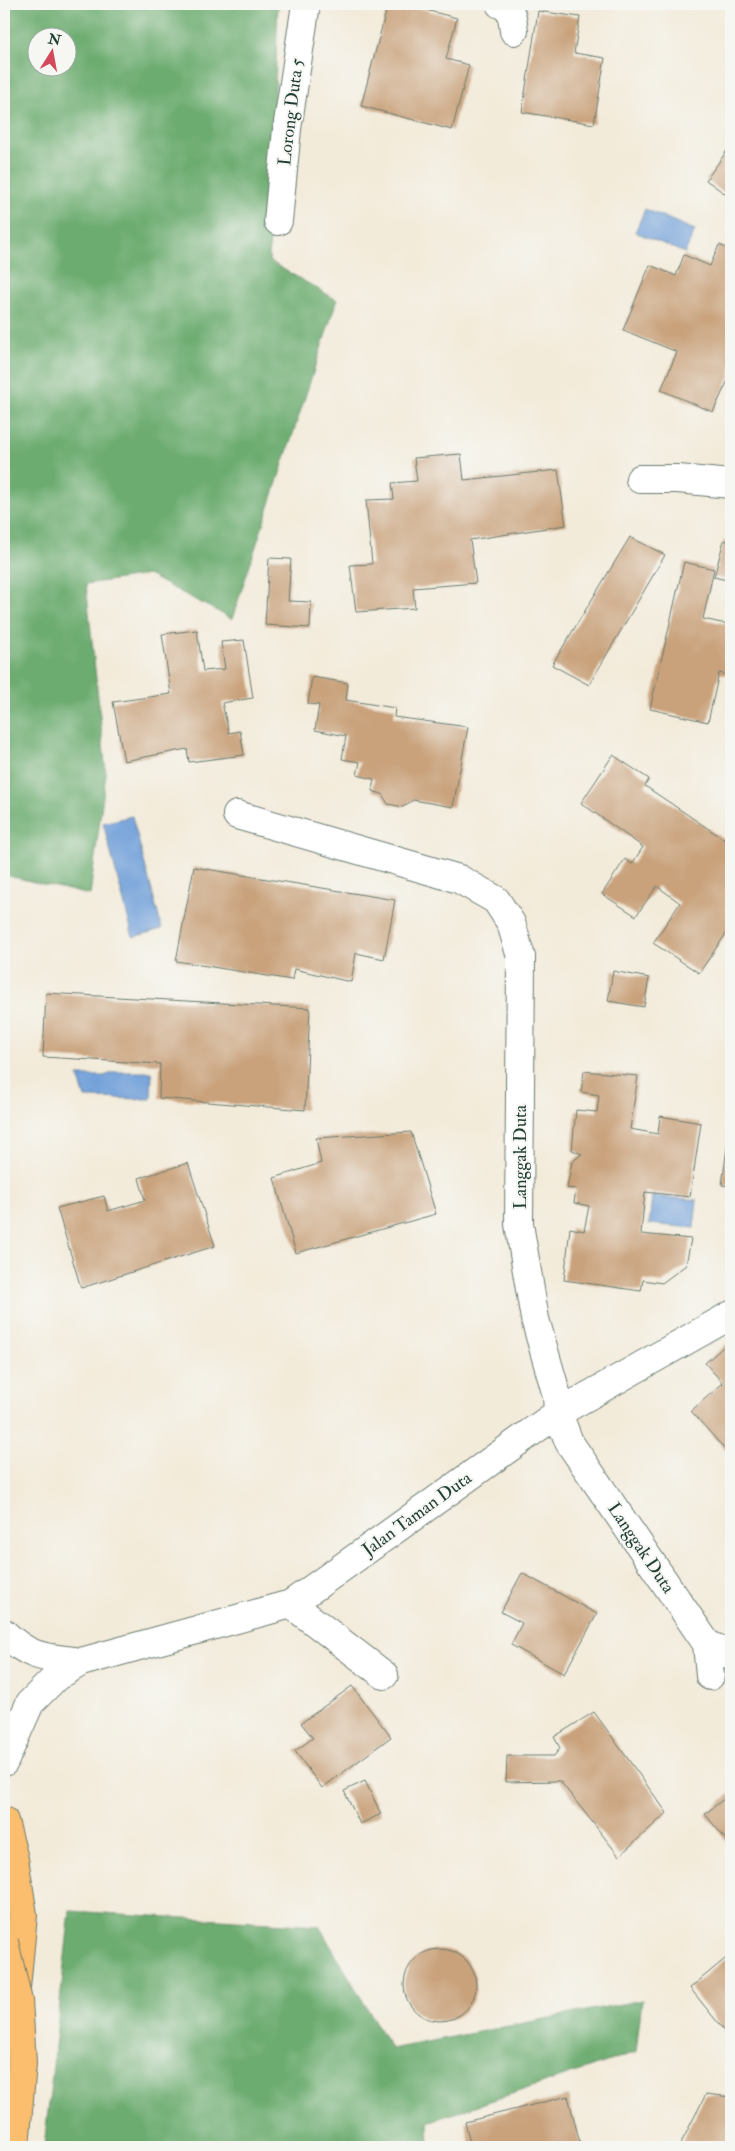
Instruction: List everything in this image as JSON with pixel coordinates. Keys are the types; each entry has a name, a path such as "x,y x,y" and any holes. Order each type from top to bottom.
{"main road":[{"path":"4,1821 14,1860 24,1915 10,2050 4,2088"},
{"path":"4,1942 18,2001 22,2063 14,2147"}],"street":[{"name":"Lorong Duta 5","path":"278,221 287,129 306,4"},
{"path":"500,4 507,6 512,13 514,31"},
{"path":"640,479 678,479 731,484"},
{"name":"Langgak Duta","path":"237,815 459,879 496,900 511,924 521,957 519,1224 535,1319 557,1396 558,1413 569,1442 707,1644"},
{"name":"Jalan Taman Duta","path":"4,1762 30,1703 56,1677 81,1662 291,1604 558,1413 731,1315"},
{"path":"291,1604 384,1675"},
{"name":"Jalan Taman Duta","path":"4,1633 36,1656 81,1662"},
{"path":"707,1644 731,1656"},
{"path":"707,1644 710,1676"}],"green space":[{"path":"4,4 278,4 269,261 337,300 232,619 148,575 86,584 106,773 90,895 4,875"},
{"path":"70,1911 319,1926 391,2049 642,2000 636,2052 428,2122 429,2147 44,2147"}],"water":[{"path":"645,209 695,230 685,253 635,232"},
{"path":"132,816 162,929 133,937 103,823"},
{"path":"115,1072 152,1072 151,1099 85,1098 78,1076 104,1076"},
{"path":"652,1196 697,1200 694,1228 649,1224"}],"building":[{"path":"388,4 402,4 457,18 446,59 469,65 452,130 361,106"},
{"path":"538,11 580,17 574,53 605,58 594,124 522,112"},
{"path":"731,145 731,198 706,180"},
{"path":"719,245 731,250 731,374 713,412 661,390 677,352 623,330 650,265 676,276 684,255 710,266"},
{"path":"461,454 464,480 558,470 566,525 470,540 476,583 413,588 415,608 356,612 350,565 372,564 366,500 394,499 392,483 417,481 414,458"},
{"path":"630,537 665,555 589,685 552,665"},
{"path":"724,540 731,542 731,581 714,577"},
{"path":"269,558 291,559 288,601 311,602 310,628 265,625"},
{"path":"684,562 714,569 703,619 731,625 731,676 719,673 708,722 650,709"},
{"path":"197,630 203,671 225,669 221,642 244,640 253,698 222,703 229,733 240,731 244,755 189,762 187,749 124,761 113,702 171,694 162,634"},
{"path":"312,677 348,683 346,700 395,708 394,717 468,727 453,807 413,800 403,807 388,804 382,794 372,791 374,779 357,775 360,762 342,759 346,736 315,730 319,705 308,704"},
{"path":"613,755 649,779 645,786 731,844 731,933 728,931 699,973 653,943 680,903 657,886 636,916 602,894 625,859 632,864 643,847 581,803"},
{"path":"194,867 395,900 384,959 356,953 351,982 294,969 292,980 176,961"},
{"path":"613,971 649,978 644,1007 608,1001"},
{"path":"46,993 310,1008 305,1110 159,1098 160,1064 43,1057"},
{"path":"584,1071 638,1076 630,1129 658,1134 660,1116 701,1123 690,1197 645,1192 641,1234 691,1239 686,1265 662,1283 643,1280 641,1291 564,1280 570,1228 584,1231 589,1206 574,1203 576,1189 567,1188 572,1162 582,1154 572,1150 576,1110 597,1112 599,1095 581,1092"},
{"path":"731,1125 731,1186 722,1185"},
{"path":"411,1132 436,1214 296,1253 274,1178 321,1163 316,1138"},
{"path":"188,1163 215,1246 81,1288 57,1208 104,1196 108,1211 145,1200 139,1178"},
{"path":"731,1340 731,1456 691,1411 723,1383 705,1363"},
{"path":"522,1573 597,1614 564,1674 511,1645 522,1623 501,1612"},
{"path":"352,1686 391,1737 322,1788 295,1751 313,1738 301,1723"},
{"path":"594,1712 667,1813 619,1856 560,1781 506,1782 507,1756 554,1756 560,1748 554,1737"},
{"path":"365,1781 381,1814 360,1824 344,1791"},
{"path":"731,1793 731,1846 705,1814"},
{"path":"440,1949 460,1955 470,1965 476,1985 470,2005 460,2015 440,2021 420,2015 410,2005 404,1985 410,1965 420,1955"},
{"path":"731,1954 731,2039 690,1988"},
{"path":"706,2094 731,2097 731,2147 679,2147"},
{"path":"568,2096 581,2147 471,2147 465,2122"}]}
